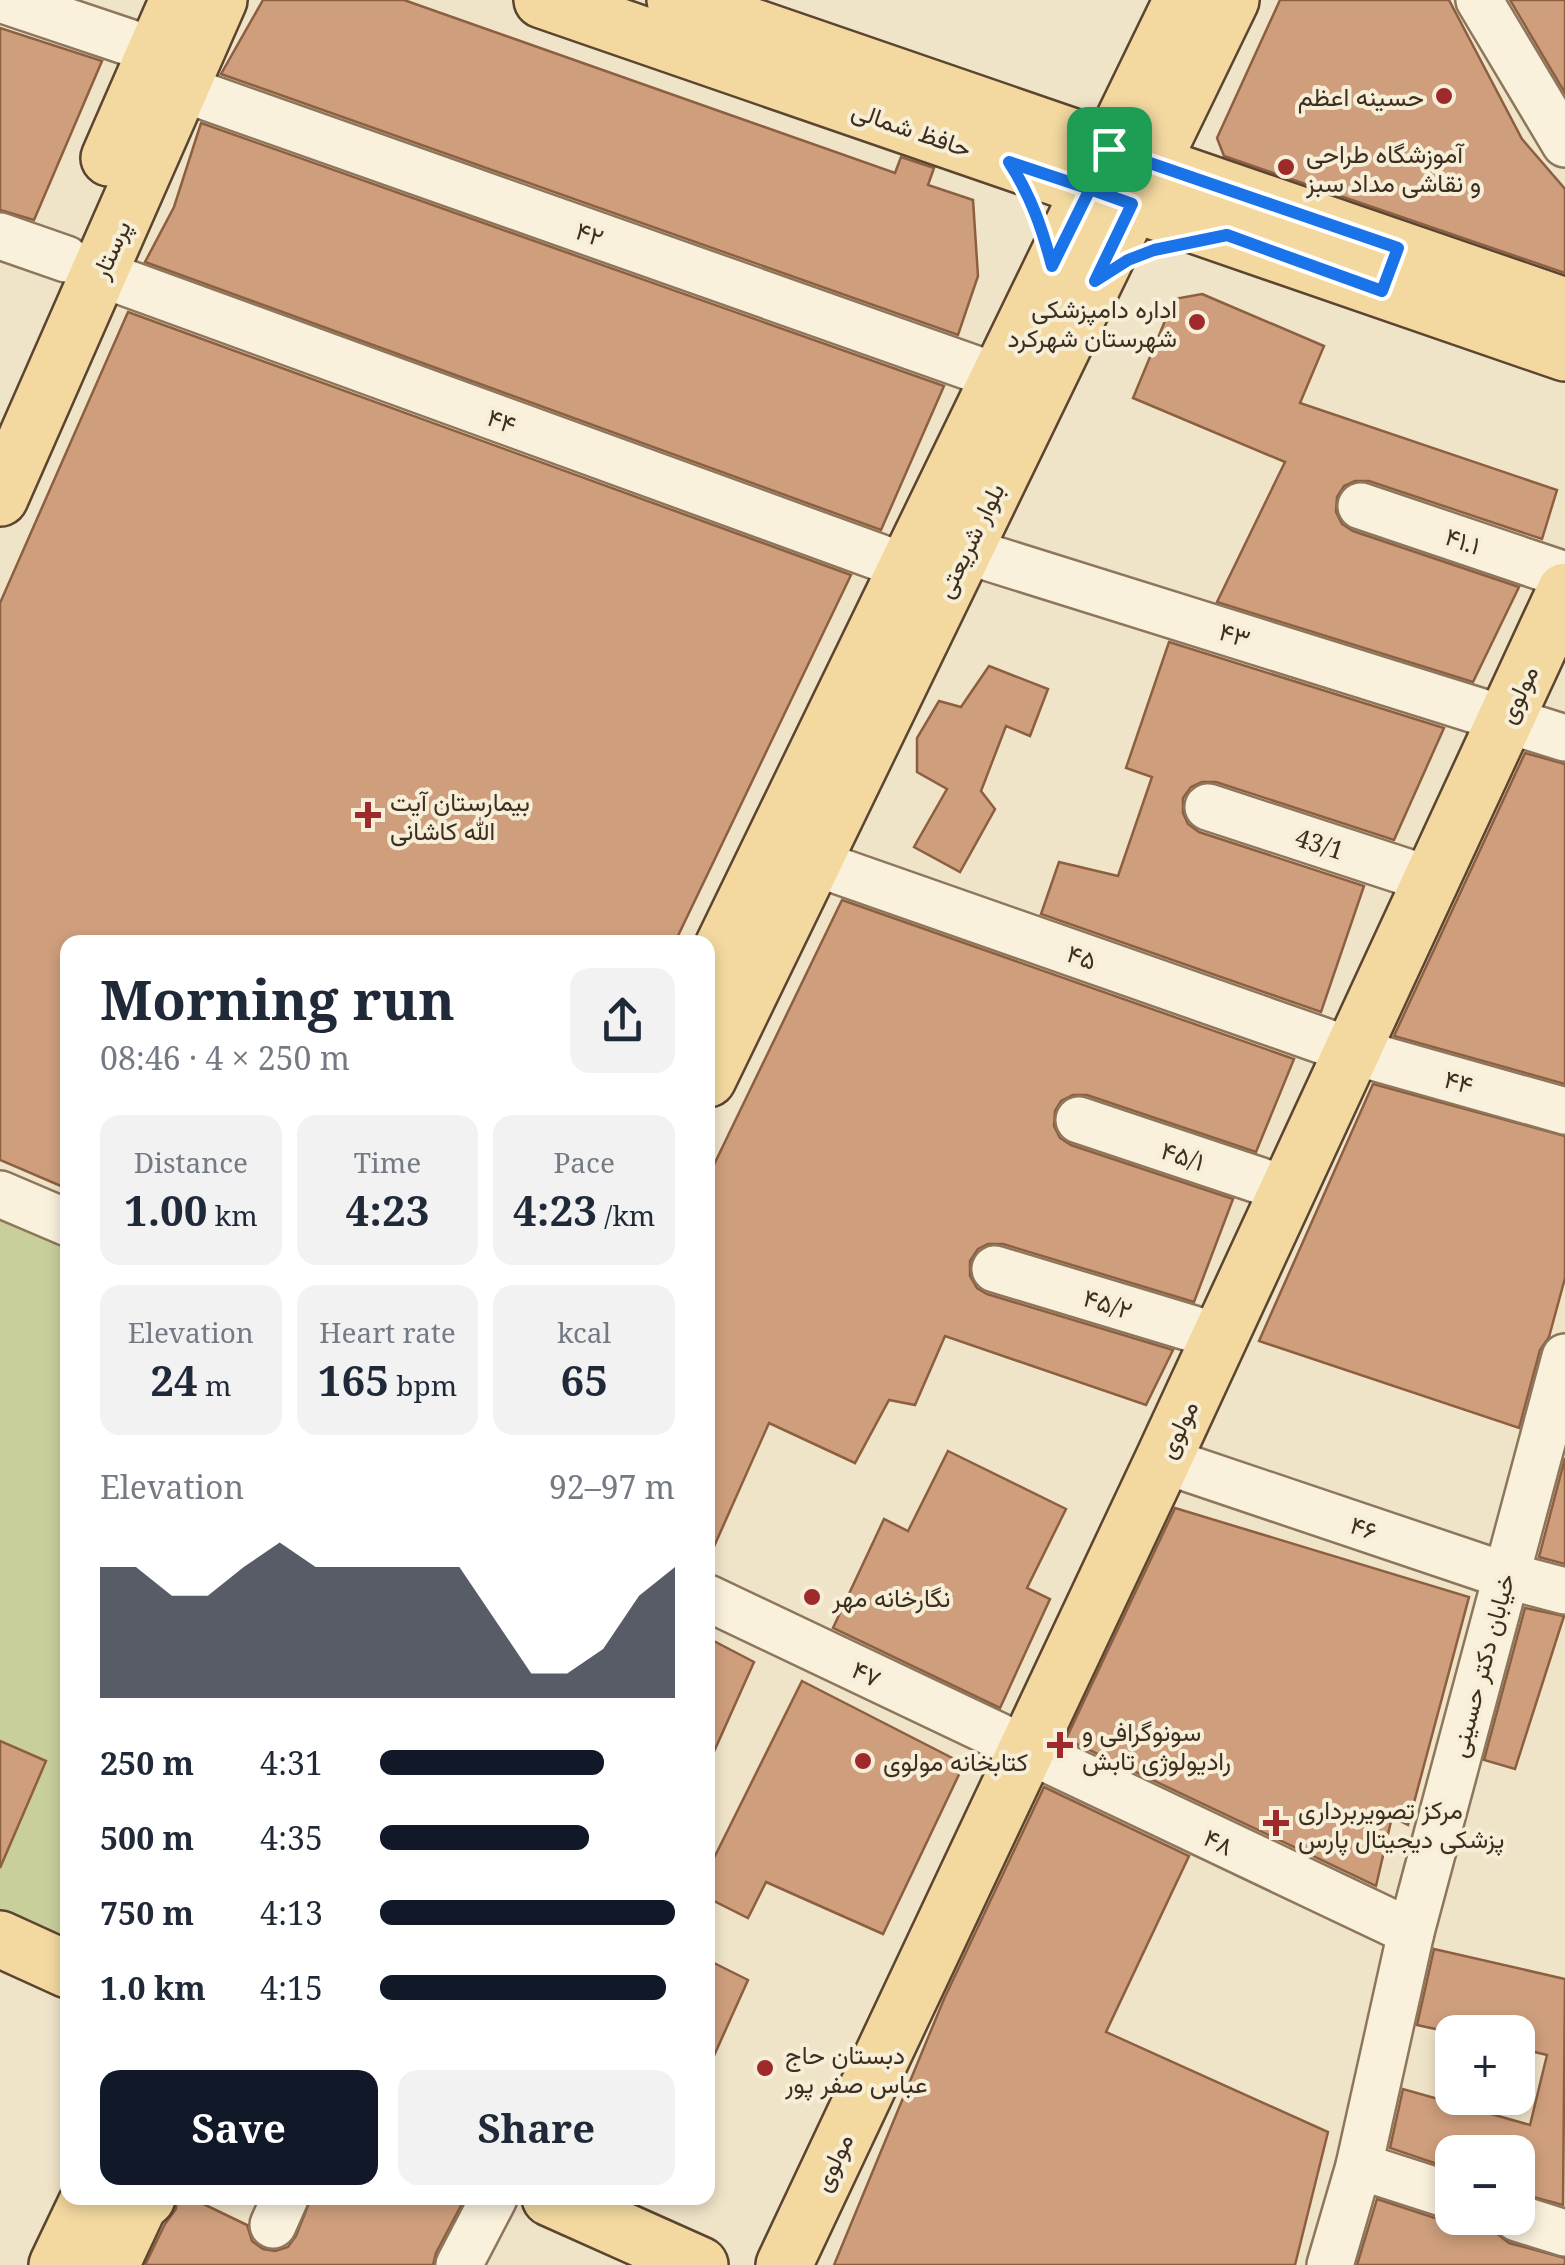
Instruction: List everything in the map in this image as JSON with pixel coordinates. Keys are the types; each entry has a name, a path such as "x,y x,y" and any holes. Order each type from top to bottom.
{"main road":[{"name":"پرستار","path":"168,69 178,0"},
{"name":"پرستار","path":"0,498 83,266 168,69 219,0"},
{"name":"حافظ شمالی","path":"542,0 1121,176 1390,270 1565,353"},
{"name":"حافظ شمالی","path":"675,0 1024,144"},
{"name":"بلوار شریعتی","path":"1121,176 1145,76 1182,0"},
{"name":"بلوار شریعتی","path":"715,1065 964,550 1073,274 1121,176 1231,0"},
{"path":"1145,76 1024,144 1026,188 1041,222 1073,274 1154,250 1227,235"},
{"name":"حافظ شمالی","path":"1121,176 1227,235 1565,306"},
{"name":"پرستار","path":"0,411 83,266"},
{"name":"بلوار شریعتی","path":"715,962 998,377 1073,274"},
{"name":"مولوی","path":"784,2265 1163,1460 1565,591"},
{"path":"0,1939 60,1966"},
{"path":"57,2265 86,2205"},
{"path":"111,2265 141,2205"},
{"path":"566,2205 700,2265"}],"street":[{"name":"۴۲","path":"2,0 168,69 998,377"},
{"path":"1479,0 1565,144"},
{"name":"۴۴","path":"0,236 906,567"},
{"name":"۴۱.۱","path":"1361,506 1565,574"},
{"name":"۴۳","path":"964,550 1506,718"},
{"path":"1506,718 1565,738"},
{"name":"43/1","path":"1208,807 1431,880"},
{"name":"۴۵","path":"813,862 1352,1051"},
{"name":"۴۴","path":"1352,1051 1565,1110"},
{"name":"۴۵/۱","path":"1079,1120 1288,1190"},
{"path":"0,1194 60,1220"},
{"name":"۴۵/۲","path":"995,1269 1220,1336"},
{"name":"خیابان دکتر حسینی","path":"1330,2265 1359,2166 1411,1932 1565,1357"},
{"name":"۴۶","path":"1163,1460 1565,1591"},
{"name":"۴۷","path":"715,1601 1027,1749"},
{"name":"۴۸","path":"1027,1749 1411,1932"},
{"path":"1359,2166 1435,2191"},
{"path":"459,2265 490,2205"},
{"path":"1535,2224 1565,2233"}],"green space":[{"path":"0,1218 60,1244 60,1941 0,1913"}],"building":[{"path":"263,0 404,0 895,173 901,157 934,168 928,185 973,200 978,276 958,335 221,74"},
{"path":"1280,0 1449,0 1522,139 1565,189 1565,273 1224,156 1217,138"},
{"path":"1510,0 1565,0 1565,93"},
{"path":"0,28 102,61 34,220 0,210"},
{"path":"201,123 944,386 881,530 145,262 174,207"},
{"path":"1202,294 1324,346 1300,403 1557,490 1542,539 1369,481 1344,486 1337,497 1336,512 1342,524 1353,531 1519,587 1473,682 1217,602 1285,462 1133,398 1174,299"},
{"name":"بیمارستان آیت الله کاشانی","path":"128,312 851,575 678,935 60,935 60,1186 0,1160 0,603"},
{"path":"1169,642 1444,728 1394,840 1216,782 1191,787 1183,798 1188,824 1199,832 1364,886 1321,1012 1041,914 1059,862 1118,876 1152,777 1126,768"},
{"path":"989,666 1048,689 1030,736 1006,726 981,791 995,809 960,872 914,847 947,789 917,772 917,738 939,701 961,707"},
{"path":"1525,753 1565,764 1565,1084 1394,1036"},
{"path":"842,900 1294,1059 1256,1152 1087,1095 1073,1095 1061,1101 1055,1111 1054,1126 1060,1138 1071,1145 1233,1199 1194,1302 1003,1244 978,1249 970,1261 970,1276 977,1288 987,1294 1173,1350 1146,1405 945,1336 915,1405 889,1400 855,1463 769,1423 715,1544 715,1163"},
{"path":"1373,1084 1565,1136 1565,1278 1519,1428 1259,1341"},
{"path":"948,1451 1066,1509 1027,1588 1050,1599 1000,1708 833,1628 884,1519 908,1531"},
{"path":"1565,1458 1565,1564 1539,1557"},
{"path":"1175,1508 1469,1597 1408,1825 1392,1817 1376,1886 1066,1739"},
{"path":"1525,1608 1564,1616 1515,1769 1484,1760"},
{"path":"715,1642 754,1662 715,1749"},
{"path":"802,1681 964,1764 883,1934 766,1882 748,1918 715,1902 715,1856"},
{"path":"0,1741 46,1761 0,1868"},
{"path":"1044,1787 1189,1856 1106,2032 1328,2132 1295,2265 834,2265 944,1999"},
{"path":"1434,1949 1565,1979 1563,2205 1535,2198 1535,2135 1435,2135 1435,2163 1390,2148 1403,2089 1435,2098 1435,2115 1495,2115 1530,2125 1535,2115 1547,2055 1535,2052 1535,2015 1435,2015 1435,2029 1417,2025"},
{"path":"715,1964 748,1980 715,2053"},
{"path":"1377,2199 1435,2218 1435,2235 1499,2235 1509,2243 1565,2258 1565,2265 1357,2265"},
{"path":"176,2205 206,2205 247,2225 252,2241 275,2251 288,2247 296,2236 308,2205 461,2205 433,2265 145,2265"}],"place":[{"name":"حسینه اعظم","path":"1444,96"},
{"name":"آموزشگاه طراحی و نقاشی مداد سبز","path":"1286,167"},
{"name":"اداره دامپزشکی شهرستان شهرکرد","path":"1197,322"},
{"name":"بیمارستان آیت الله کاشانی","path":"368,815"},
{"name":"نگارخانه مهر","path":"812,1597"},
{"name":"سونوگرافی و رادیولوژی تابش","path":"1060,1745"},
{"name":"کتابخانه مولوی","path":"863,1761"},
{"name":"مرکز تصویربرداری پزشکی دیجیتال پارس","path":"1276,1823"},
{"name":"دبستان حاج عباس صفر پور","path":"765,2068"}],"route":[{"path":"1109,149 1090,189 1009,162 1041,222 1052,266 1090,189 1132,204 1095,281 1128,260 1154,250 1227,235 1382,291 1398,248 1109,149"}]}
